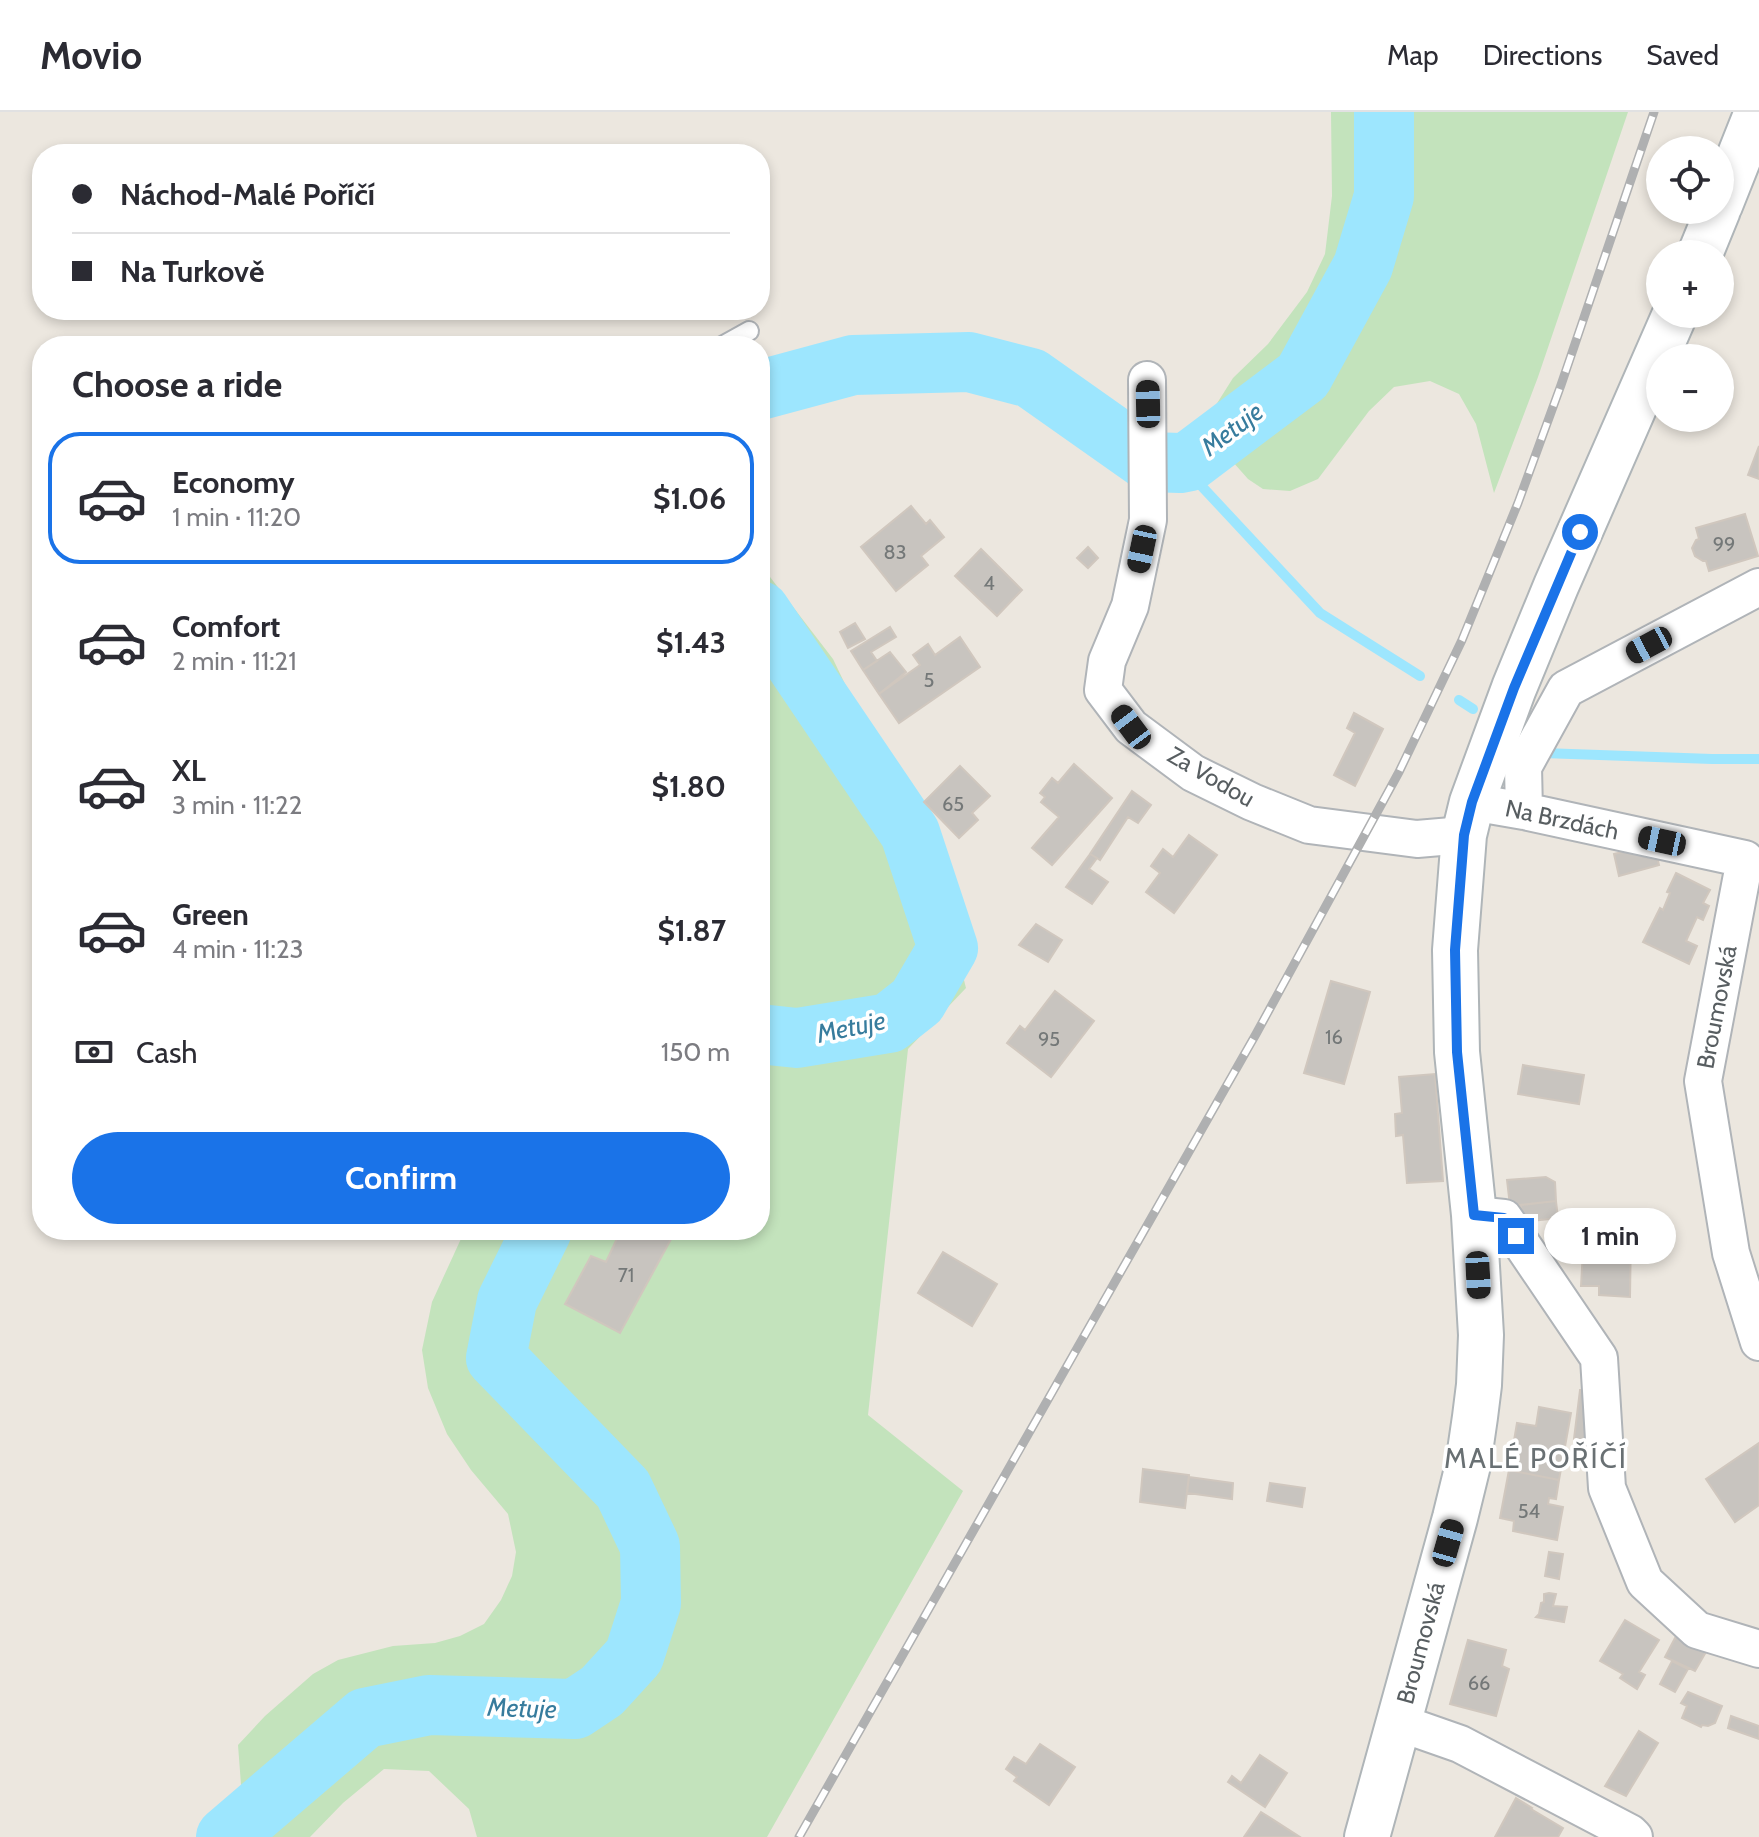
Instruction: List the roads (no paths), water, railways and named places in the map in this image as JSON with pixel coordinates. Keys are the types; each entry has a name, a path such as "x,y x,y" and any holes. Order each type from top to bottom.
{"main road":[{"path":"1734,170 1757,112"},
{"name":"Broumovská","path":"1367,1837 1455,1518 1468,1465 1479,1385 1481,1335 1474,1215 1457,1038 1455,950 1468,819 1514,688 1669,328"}],"street":[{"name":"Za Vodou","path":"1147,380 1148,520 1130,606 1107,661 1103,690 1131,727 1193,773 1309,825 1417,839 1468,819"},
{"path":"1524,811 1523,767 1566,689 1759,587"},
{"name":"Na Brzdách","path":"1468,819 1524,811 1745,859"},
{"name":"Broumovská","path":"1745,859 1703,1081 1731,1253 1759,1342"},
{"path":"1474,1215 1504,1218 1599,1358 1607,1488 1645,1582 1697,1630 1759,1649"},
{"name":"Broumovská","path":"1400,1723 1460,1744 1634,1837"}],"lane":[{"path":"740,336 749,331"}],"waterway":[{"name":"Metuje","path":"770,387 853,365 969,362 1031,378 1150,462 1190,461 1303,376 1363,266 1384,196 1384,112"},
{"path":"1180,463 1320,613 1420,676"},
{"name":"Metuje","path":"770,626 910,833 948,948 917,1001 889,1023 797,1038 770,1035"},
{"path":"1459,700 1473,709"},
{"path":"1543,753 1759,759"},
{"name":"Metuje","path":"226,1837 365,1718 429,1705 575,1709 602,1691 634,1656 651,1603 650,1546 623,1489 496,1358 507,1301 537,1240"}],"railway":[{"path":"799,1837 1256,1034 1399,772 1462,640 1518,503 1654,112"}],"district":[{"name":"MALÉ POŘÍČÍ","path":"1536,1458"}]}
